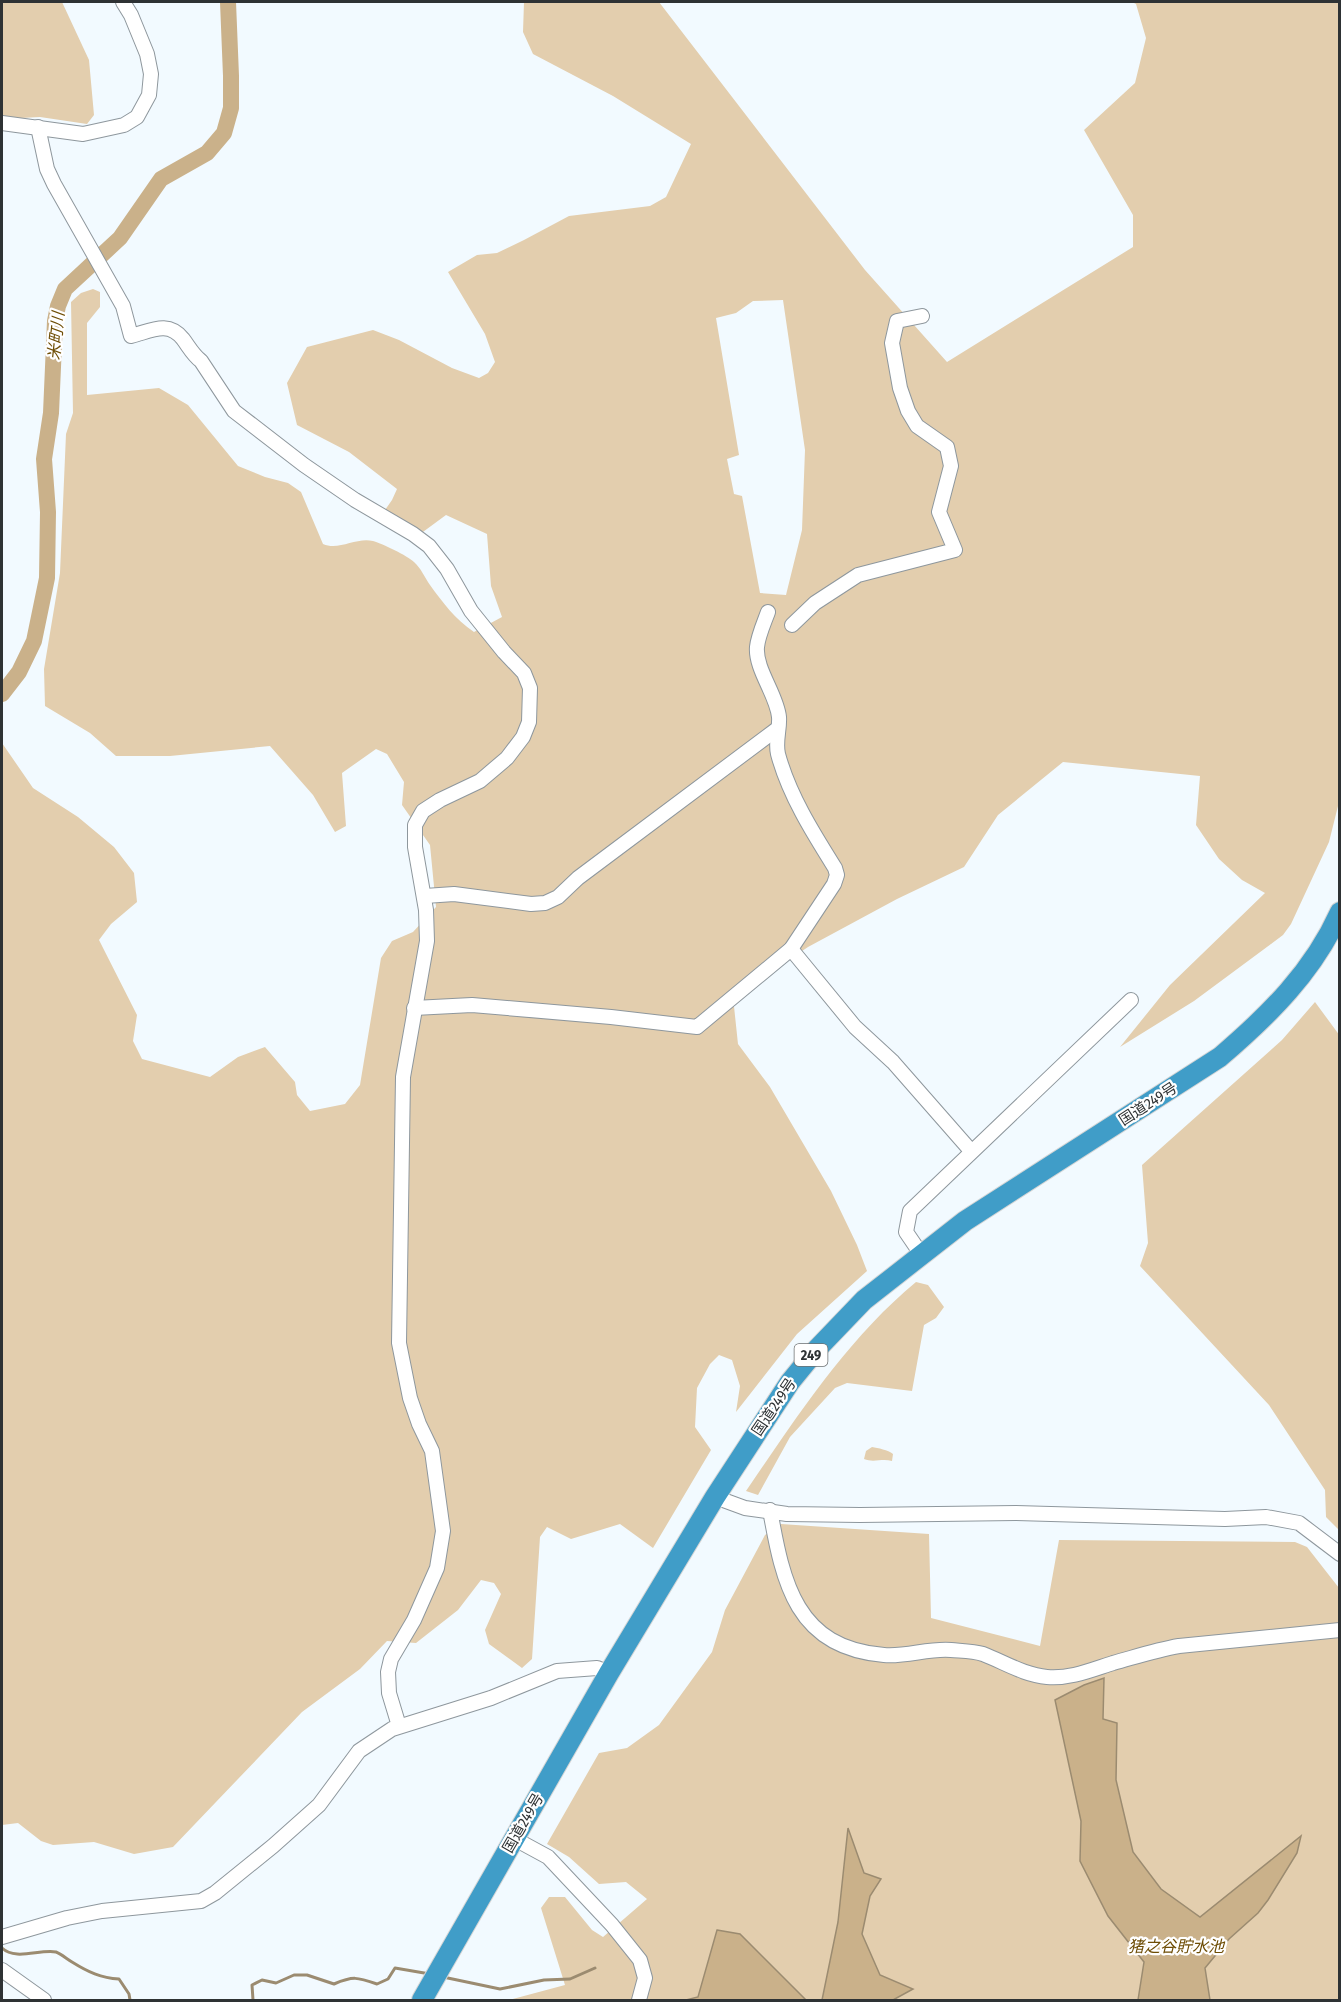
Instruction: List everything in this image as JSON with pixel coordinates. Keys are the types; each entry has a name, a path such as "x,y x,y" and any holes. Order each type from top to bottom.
{"highway":[{"name":"国道249号","path":"422,2001 609,1673 715,1497 790,1382 817,1349 864,1300 965,1221 1220,1057 1257,1026 1287,995 1329,936 1340,912"}],"street":[{"path":"2,123 83,134 124,125 137,117 149,95 151,74 147,54 123,2"},
{"path":"38,127 51,177 123,306 131,336 172,328 194,356 201,360 234,411 304,465 429,546 447,569 471,611 524,673 530,688 529,722 523,737 507,758 480,781 440,800 423,811 415,825 415,847 424,896 427,941 403,1077 399,1343 410,1398 432,1451 442,1531 437,1568 414,1620 391,1659 388,1672 389,1693 399,1726"},
{"path":"792,625 814,603 858,575 955,550 939,512 951,466 947,447 917,426 908,411 900,388 892,343 897,321 922,316"},
{"path":"414,1008 472,1005 696,1027 791,949 834,884 837,874 809,827 778,753 779,717 759,661 757,647 768,612"},
{"path":"424,896 454,894 531,904 545,903 558,897 578,878 777,729"},
{"path":"791,949 855,1027 893,1062 971,1151"},
{"path":"921,1254 906,1232 910,1211 1131,1000"},
{"path":"715,1497 745,1508 787,1514 1026,1513 1225,1519 1266,1518 1299,1522 1340,1554"},
{"path":"770,1510 780,1565 799,1608 818,1633 849,1648 884,1655 944,1650 980,1653 1022,1671 1045,1677 1069,1677 1154,1651 1179,1646 1340,1630"},
{"path":"2,1937 67,1918 102,1911 201,1901 215,1893 273,1846 319,1804 359,1752 382,1735 399,1726 491,1698 557,1671 597,1668 609,1673"},
{"path":"513,1839 548,1857 612,1925 640,1960 645,1978 639,2001"},
{"path":"2,1970 44,2001"}],"shaded area":[{"path":"2,2 62,2 89,60 94,115 87,124 40,117 2,119"},
{"path":"524,2 659,2 865,270 947,362 1133,247 1133,215 1084,130 1135,83 1146,38 1136,4 1132,2 1339,2 1340,798 1329,842 1291,924 1283,935 1194,1001 1120,1047 1170,985 1265,893 1242,880 1219,859 1196,825 1200,776 1063,762 998,815 964,867 897,899 808,947 733,997 738,1044 770,1087 831,1191 867,1271 797,1334 736,1412 740,1386 732,1360 719,1355 710,1364 697,1388 695,1427 711,1450 653,1548 620,1524 571,1539 547,1527 540,1537 532,1659 522,1668 489,1644 485,1630 501,1594 494,1583 481,1580 458,1610 416,1643 387,1641 360,1669 302,1712 173,1847 134,1854 94,1842 53,1845 41,1841 18,1823 2,1825 2,743 33,788 78,817 114,847 134,873 137,902 111,924 99,940 137,1015 133,1041 142,1059 210,1077 238,1057 265,1047 295,1082 297,1095 310,1111 345,1104 360,1085 381,958 392,941 413,932 436,907 430,845 402,805 404,782 387,754 376,749 342,773 346,826 335,832 313,795 270,746 170,756 116,756 90,733 45,706 44,669 60,573 66,434 73,413 71,302 81,293 93,289 100,292 100,307 87,323 87,395 159,388 188,405 238,466 288,483 301,492 323,544 335,546 367,540 406,556 419,567 450,610 474,632 502,617 491,586 487,534 446,515 412,540 378,520 397,489 349,452 297,425 287,383 307,347 373,330 399,340 452,368 479,378 488,373 495,362 485,334 448,272 477,255 497,253 569,216 650,206 666,197 691,144 613,96 533,54 523,32","holes":["783,300 805,450 802,530 786,595 760,593 742,496 734,494 727,459 739,455 716,318 736,313 753,301"]},
{"path":"1315,1002 1340,1036 1339,1530 1326,1517 1325,1490 1269,1405 1140,1266 1148,1243 1142,1165 1282,1040"},
{"path":"916,1282 928,1285 944,1307 936,1318 924,1325 912,1391 847,1383 835,1388 790,1437 758,1495 746,1491 845,1354 867,1328"},
{"path":"872,1447 893,1454 892,1461 864,1459 866,1451"},
{"path":"781,1524 929,1534 931,1618 1040,1646 1059,1540 1295,1542 1307,1547 1339,1588 1339,2000 1210,2000 1205,1968 1229,1939 1258,1913 1268,1900 1297,1853 1301,1837 1199,1918 1161,1889 1133,1852 1116,1780 1117,1723 1103,1719 1104,1678 1081,1821 1080,1861 1108,1916 1144,1962 1138,2000 893,2000 913,1989 880,1975 862,1934 870,1896 880,1879 864,1873 848,1829 838,1922 822,2000 806,2000 717,1930 698,1998 686,2000 509,2000 565,1985 541,1908 549,1897 565,1897 592,1930 603,1937 647,1899 626,1882 599,1884 569,1857 547,1844 599,1753 627,1748 659,1725 712,1652 725,1610 765,1535"}],"water":[{"name":"猪之谷貯水池","path":"1104,1678 1103,1719 1117,1723 1116,1780 1133,1852 1161,1889 1200,1917 1301,1836 1297,1853 1268,1900 1258,1913 1229,1939 1205,1968 1210,2000 1138,2000 1144,1962 1108,1916 1080,1861 1081,1821 1055,1700 1084,1685"},
{"path":"848,1828 864,1873 881,1879 870,1896 862,1934 880,1975 913,1989 893,2000 822,2000 838,1922"},
{"path":"717,1930 740,1934 806,2000 686,2000 698,1997"}],"waterway":[{"name":"米町川","path":"2,694 19,672 34,641 47,578 48,512 44,459 51,413 55,321 58,306 65,289 120,238 161,179 207,153 224,133 231,108 228,2"},
{"path":"2,1948 14,1954 56,1952 89,1972 119,1979 129,1994 130,2000"},
{"path":"253,2000 252,1985 262,1980 276,1983 294,1975 307,1975 334,1984 355,1978 377,1984 388,1979 395,1968 430,1974"},
{"path":"443,1977 500,1989 544,1980 570,1979 595,1968"}]}
